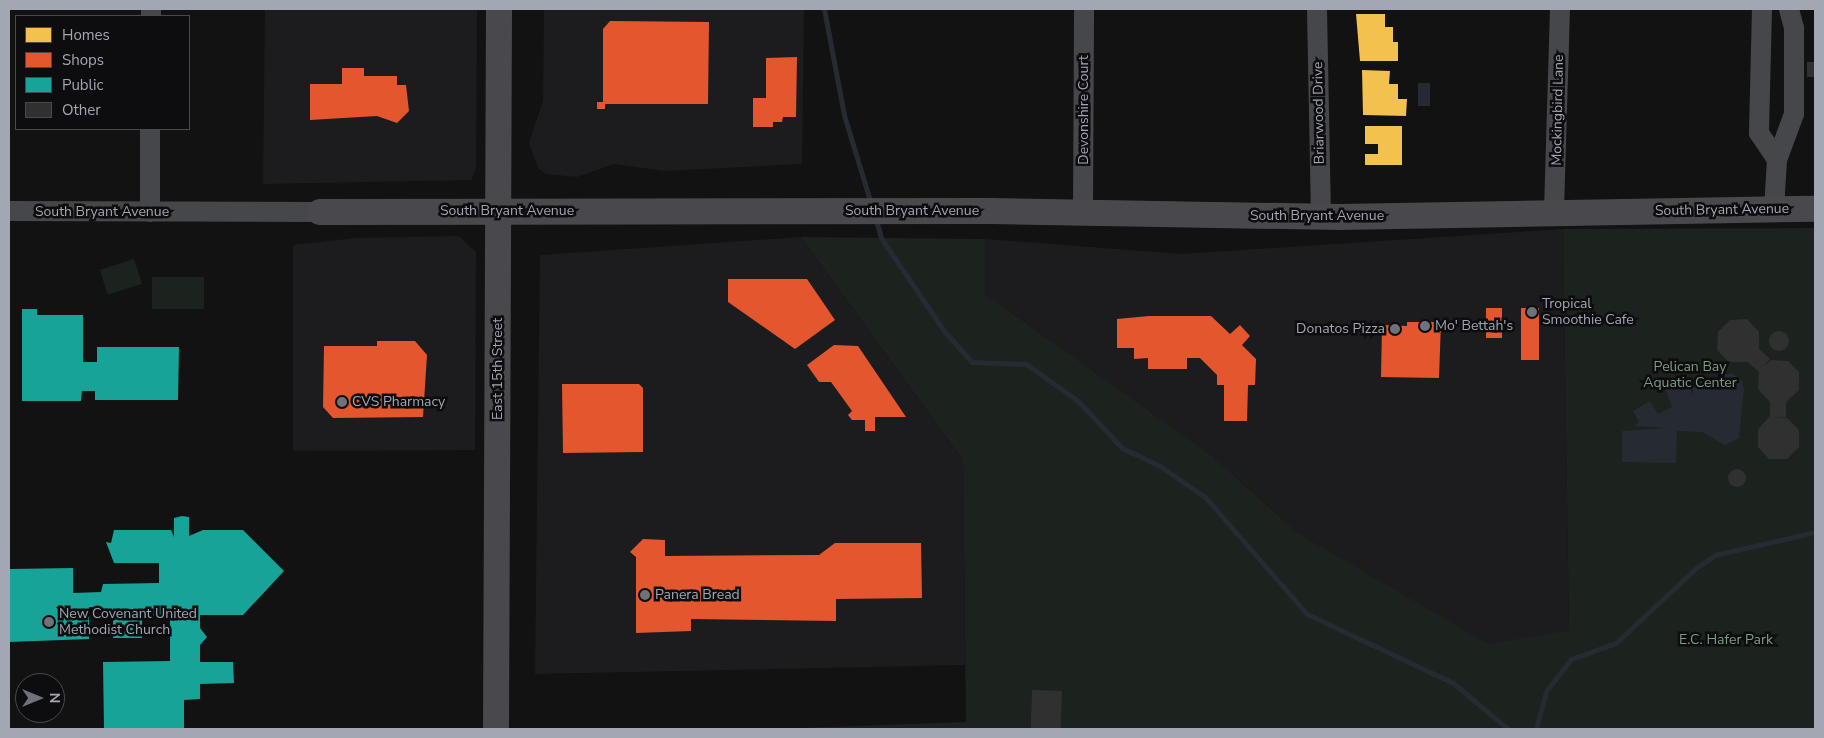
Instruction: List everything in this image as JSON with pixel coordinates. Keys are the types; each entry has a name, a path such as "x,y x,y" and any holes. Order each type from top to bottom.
{"main road":[{"name":"East 15th Street","path":"496,729 499,9"},
{"name":"South Bryant Avenue","path":"320,212 498,210 1084,211 1321,217 1554,211 1815,209"}],"street":[{"name":"Devonshire Court","path":"1084,9 1084,211"},
{"name":"Briarwood Drive","path":"1317,9 1321,217"},
{"name":"Mockingbird Lane","path":"1554,211 1560,9"},
{"path":"1762,9 1759,133 1777,160"},
{"path":"1774,209 1777,160 1794,114 1794,57 1789,9"},
{"path":"1761,60 1794,57"},
{"path":"150,130 150,212"},
{"name":"South Bryant Avenue","path":"9,211 320,212"}],"shaded area":[{"path":"265,9 477,9 476,168 471,180 263,184"},
{"path":"544,9 804,9 802,164 665,171 614,164 577,177 546,174 538,168 529,143 543,101"},
{"path":"1418,83 1430,83 1430,106 1418,106"},
{"path":"1563,229 1569,630 1488,645 1298,533 1211,455 985,294 985,239 1181,254"},
{"path":"459,236 476,252 475,450 293,451 293,245 356,238"},
{"path":"801,237 963,460 965,665 535,674 540,255"},
{"path":"1732,373 1742,381 1744,389 1739,438 1725,445 1702,432 1677,431 1676,463 1622,462 1622,431 1668,428 1634,426 1639,422 1633,411 1650,401 1658,414 1672,407 1664,386 1674,376 1688,383 1693,396 1693,379 1704,378 1706,389 1712,388 1718,376"}],"green space":[{"path":"1815,228 1815,729 771,729 966,722 963,460 801,237 985,239 985,294 1211,455 1298,533 1488,644 1569,630 1563,229"},
{"path":"134,259 142,284 108,295 100,270"},
{"path":"152,277 204,277 204,309 152,309"}],"building: Homes":[{"path":"1356,14 1385,14 1385,27 1393,27 1393,42 1398,42 1398,61 1360,61"},
{"path":"1362,70 1390,71 1389,84 1398,84 1398,99 1407,99 1406,116 1363,115"},
{"path":"1365,126 1402,126 1402,165 1365,165 1365,154 1378,154 1378,144 1365,144"}],"building: Shops":[{"path":"610,21 709,22 708,104 605,104 605,109 597,109 597,102 603,102 603,29"},
{"path":"797,57 796,117 783,117 782,122 773,122 773,127 753,127 753,98 766,98 766,58"},
{"path":"342,68 364,68 364,76 397,76 397,85 406,85 409,111 397,123 377,116 310,120 310,84 342,84"},
{"path":"728,279 807,279 835,320 795,349 728,302"},
{"path":"1486,308 1502,308 1502,338 1486,338"},
{"path":"1521,308 1539,308 1539,360 1521,360"},
{"path":"1149,316 1211,316 1230,334 1240,325 1250,336 1242,345 1256,359 1255,385 1248,385 1247,421 1224,421 1224,385 1217,385 1217,375 1200,358 1187,358 1187,369 1148,369 1148,358 1134,359 1134,348 1117,348 1117,319"},
{"path":"1407,322 1441,322 1439,378 1381,377 1382,325 1407,326"},
{"name":"CVS Pharmacy","path":"377,341 415,341 427,355 423,417 333,418 323,407 324,346 377,346"},
{"path":"834,345 858,346 906,417 875,417 875,431 865,431 865,420 852,420 848,415 852,411 831,382 819,382 807,365"},
{"path":"562,384 639,384 643,388 643,452 563,453"},
{"path":"643,539 665,540 665,556 819,555 835,543 921,543 922,598 836,599 836,621 691,619 691,631 636,633 636,557 630,552"}],"building: Public":[{"path":"22,309 37,309 37,315 83,315 83,362 97,362 97,347 179,347 178,400 95,400 95,391 82,391 81,401 22,401"},
{"name":"New Covenant United Methodist Church","path":"189,517 189,536 203,530 243,530 284,571 243,615 200,615 200,628 207,637 200,645 200,662 233,662 234,683 200,684 200,699 184,700 184,729 104,729 103,662 170,661 170,615 142,616 142,638 113,638 113,616 103,616 102,607 89,607 89,639 9,642 9,569 73,568 73,593 101,592 103,584 159,583 159,563 114,563 106,542 111,543 114,530 171,530 174,537 174,518"}],"building: Other":[{"path":"1807,62 1815,62 1815,77 1807,77"},
{"path":"1747,319 1759,332 1759,349 1770,359 1764,366 1771,360 1788,361 1799,372 1799,390 1786,402 1786,417 1775,417 1787,418 1799,430 1799,447 1787,459 1769,459 1758,447 1758,429 1770,416 1770,402 1758,389 1759,372 1748,362 1729,362 1717,350 1718,332 1730,320"},
{"path":"1779,331 1786,334 1789,341 1786,348 1779,351 1772,348 1769,341 1772,334"},
{"path":"1733,469 1741,469 1746,474 1744,485 1733,487 1728,482 1728,474"},
{"path":"1032,690 1062,691 1061,729 1031,729"}],"waterway":[{"path":"824,9 844,115 871,204"},
{"path":"876,220 881,238 945,332 972,362 1026,364 1078,401 1122,448 1160,466 1205,497 1307,614 1453,683 1508,729"},
{"path":"1536,729 1546,691 1571,659 1616,643 1696,568 1715,555 1815,532"}],"place":[{"name":"Tropical Smoothie Cafe","path":"1532,312"},
{"name":"Mo' Bettah's","path":"1425,326"},
{"name":"Donatos Pizza","path":"1395,329"},
{"name":"CVS Pharmacy","path":"342,402"},
{"name":"Panera Bread","path":"645,595"},
{"name":"New Covenant United Methodist Church","path":"49,622"}],"park label":[{"name":"Pelican Bay Aquatic Center","path":"1690,376"},
{"name":"E.C. Hafer Park","path":"1726,640"}]}
